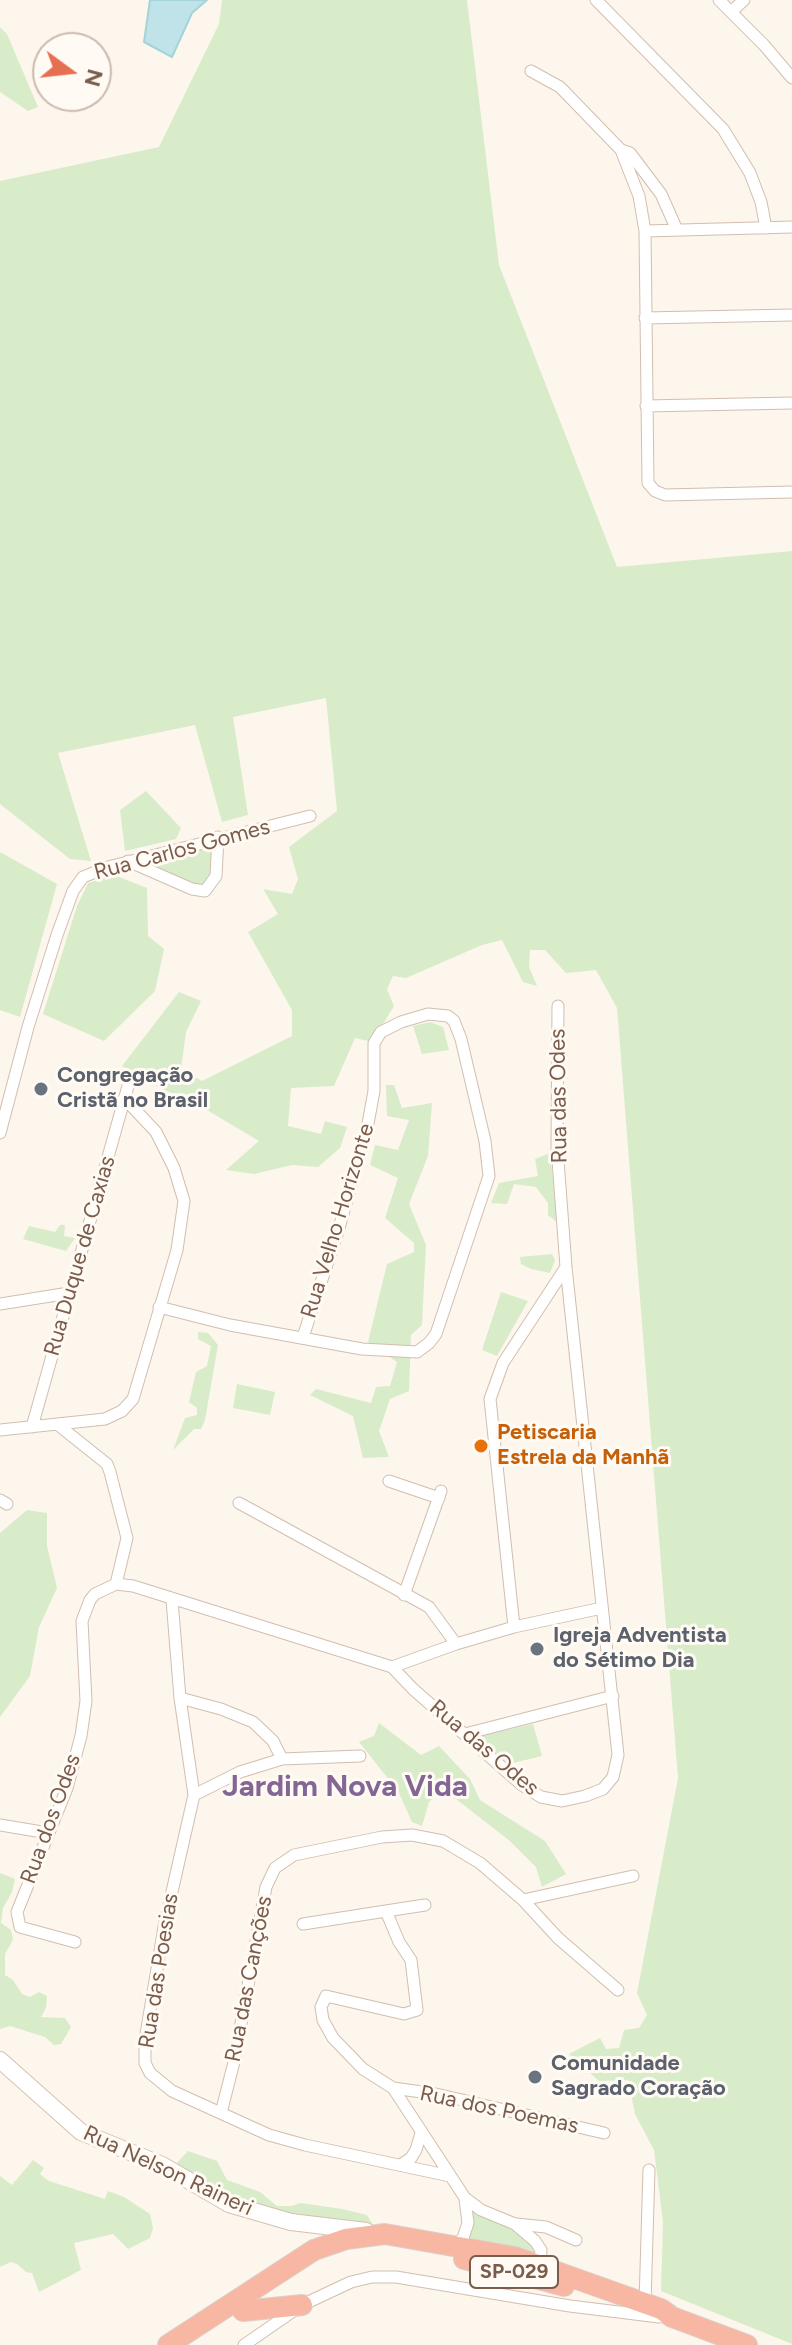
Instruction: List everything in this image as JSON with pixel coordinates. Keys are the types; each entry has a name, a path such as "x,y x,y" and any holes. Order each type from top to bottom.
{"highway":[{"name":"SP-029","path":"168,2345 322,2246 385,2234 541,2257 560,2272 747,2345"},
{"name":"SP-029","path":"195,2345 317,2259 354,2247 396,2246 472,2260 659,2313"},
{"path":"472,2260 528,2269 541,2257"},
{"path":"243,2311 302,2305"}],"main road":[{"name":"Rua Nelson Raineri","path":"0,2060 71,2125 93,2139 162,2165 238,2208 313,2226 385,2234"},
{"path":"313,2226 322,2246"}],"street":[{"path":"596,0 723,129 750,173 761,202 766,228"},
{"path":"719,0 792,78"},
{"path":"731,12 744,0"},
{"path":"531,71 560,87 621,150 639,196 645,231 646,479 655,491 665,495 792,492"},
{"path":"621,150 630,153 652,180 677,230"},
{"path":"645,231 792,227"},
{"path":"645,318 792,315"},
{"path":"646,406 792,403"},
{"name":"Rua Carlos Gomes","path":"0,1133 28,1027 73,891 91,872 218,837 310,816"},
{"path":"128,861 192,889 205,891 216,876 218,837"},
{"name":"Rua das Odes","path":"172,1600 392,1667 413,1689 532,1792 552,1800 574,1799 603,1789 613,1777 618,1755 613,1696 566,1267 557,1137 558,1006"},
{"name":"Rua Velho Horizonte","path":"159,1307 230,1325 362,1349 417,1352 436,1334 489,1176 485,1141 461,1039 454,1021 448,1016 428,1014 401,1022 381,1032 374,1043 374,1091 362,1151 303,1337"},
{"name":"Rua Duque de Caxias","path":"32,1427 126,1092 156,1132 174,1168 184,1201 177,1250 159,1307"},
{"path":"514,1627 490,1399 503,1363 566,1267"},
{"path":"0,1304 69,1293"},
{"path":"0,1430 105,1419 128,1406 137,1386 159,1307"},
{"path":"57,1424 107,1464 110,1472 127,1538 116,1584 133,1586 172,1600"},
{"path":"389,1481 440,1494 404,1595"},
{"path":"239,1503 434,1612 456,1644"},
{"name":"Rua dos Odes","path":"75,1942 20,1927 17,1923 19,1903 67,1788 85,1715 82,1621 90,1600 99,1591 116,1584"},
{"name":"Rua das Poesias","path":"172,1600 180,1698 194,1795 164,1927 144,2054 150,2073 172,2091 269,2135 450,2176"},
{"path":"392,1667 514,1627 602,1608"},
{"path":"465,1734 613,1696"},
{"path":"180,1698 253,1722 273,1741 282,1759"},
{"path":"194,1795 240,1772 282,1759 360,1756"},
{"path":"0,1825 48,1833"},
{"name":"Rua das Canções","path":"221,2113 234,2062 260,1910 270,1875 283,1861 294,1855 382,1837 412,1835 454,1845 523,1900 558,1938 618,1990"},
{"path":"523,1900 633,1876"},
{"path":"303,1924 425,1905"},
{"path":"386,1911 399,1942 411,1960 418,2002 416,2012 404,2014 326,1996 321,2013 333,2038 363,2069 393,2088 465,2198 481,2210 525,2231 541,2257"},
{"name":"Rua dos Poemas","path":"393,2088 436,2094 604,2133"},
{"path":"402,2164 416,2150 421,2133"},
{"path":"244,2345 302,2305 351,2282 372,2277 396,2277 570,2306 659,2313 649,2170"},
{"path":"455,2246 463,2238 468,2223 465,2198"},
{"path":"515,2224 546,2227 576,2240"}],"green space":[{"path":"222,0 467,0 499,265 617,567 792,551 792,2344 661,2291 663,2222 654,2150 635,2114 628,2080 599,2081 569,2054 600,2038 606,2049 619,2048 624,2030 639,2028 647,2015 637,1993 678,1778 617,1008 596,970 566,973 545,950 530,950 529,967 537,986 523,982 502,940 482,945 406,978 393,976 387,989 394,1006 372,1042 355,1038 334,1086 291,1088 288,1126 321,1134 325,1121 347,1127 340,1148 318,1167 292,1165 254,1174 226,1170 259,1141 202,1107 122,1066 179,992 201,1001 186,1032 181,1069 202,1081 292,1036 292,1010 248,932 278,914 263,889 292,894 298,879 289,847 337,811 326,698 233,717 248,815 222,822 195,725 58,753 91,861 70,859 0,804 0,181 159,147 219,24"},
{"path":"0,27 7,34 32,93 32,109 28,111 0,92"},
{"path":"146,791 181,828 176,839 125,851 120,810"},
{"path":"218,837 217,867 205,891 128,861"},
{"path":"0,852 57,884 20,1017 0,1010"},
{"path":"114,875 147,888 148,936 164,949 155,991 104,1041 43,1014 77,906 88,883"},
{"path":"430,1022 443,1027 449,1050 422,1054 413,1026"},
{"path":"386,1085 394,1085 402,1108 432,1103 428,1156 409,1204 426,1245 422,1325 411,1335 409,1391 390,1399 379,1431 389,1457 363,1458 353,1416 310,1395 316,1389 371,1403 376,1387 390,1386 397,1362 368,1342 387,1264 414,1252 414,1243 385,1218 398,1178 370,1165 375,1145 398,1150 409,1120 387,1116"},
{"path":"550,1153 558,1223 548,1215 548,1203 536,1187 514,1184 507,1204 491,1203 499,1183 538,1176 535,1159"},
{"path":"60,1225 65,1225 64,1236 75,1238 66,1251 23,1239 29,1226 55,1232"},
{"path":"552,1254 555,1260 550,1273 521,1264 520,1257"},
{"path":"501,1292 528,1301 497,1356 482,1350"},
{"path":"198,1332 208,1333 218,1345 205,1420 201,1429 194,1429 173,1450 185,1418 197,1415 197,1408 189,1402 196,1372 207,1366 211,1346 198,1339"},
{"path":"237,1384 275,1392 270,1415 233,1408"},
{"path":"27,1510 47,1513 47,1546 57,1588 39,1627 30,1676 0,1717 0,1533"},
{"path":"379,1723 421,1755 439,1746 470,1779 480,1800 545,1841 566,1874 542,1887 536,1867 510,1841 456,1799 438,1794 429,1802 422,1826 412,1822 398,1791 359,1742 374,1736"},
{"path":"533,1724 542,1756 509,1764 476,1737"},
{"path":"0,1873 15,1879 3,1908 1,1923 11,1930 13,1940 5,1954 5,1975 13,1980 22,1994 30,1997 39,1992 47,1996 41,2017 65,2018 71,2027 61,2044 54,2045 45,2037 10,2026 0,2029"},
{"path":"188,2151 217,2161 227,2180 260,2192 277,2206 301,2203 342,2209 367,2215 373,2225 317,2222 248,2208 181,2172 176,2164"},
{"path":"33,2160 44,2168 40,2174 49,2181 105,2199 108,2191 124,2197 150,2214 153,2228 150,2238 128,2249 113,2234 74,2243 81,2270 39,2292 32,2273 11,2262 0,2267 0,2176 12,2185"},
{"path":"465,2198 535,2241 540,2264 463,2238"}],"water":[{"path":"150,0 207,0 192,13 172,57 144,42"}],"place":[{"name":"Congregação Cristã no Brasil","path":"41,1089"},
{"name":"Petiscaria Estrela da Manhã","path":"481,1446"},
{"name":"Igreja Adventista do Sétimo Dia","path":"537,1649"},
{"name":"Comunidade Sagrado Coração","path":"535,2077"}],"district":[{"name":"Jardim Nova Vida","path":"345,1787"}]}
